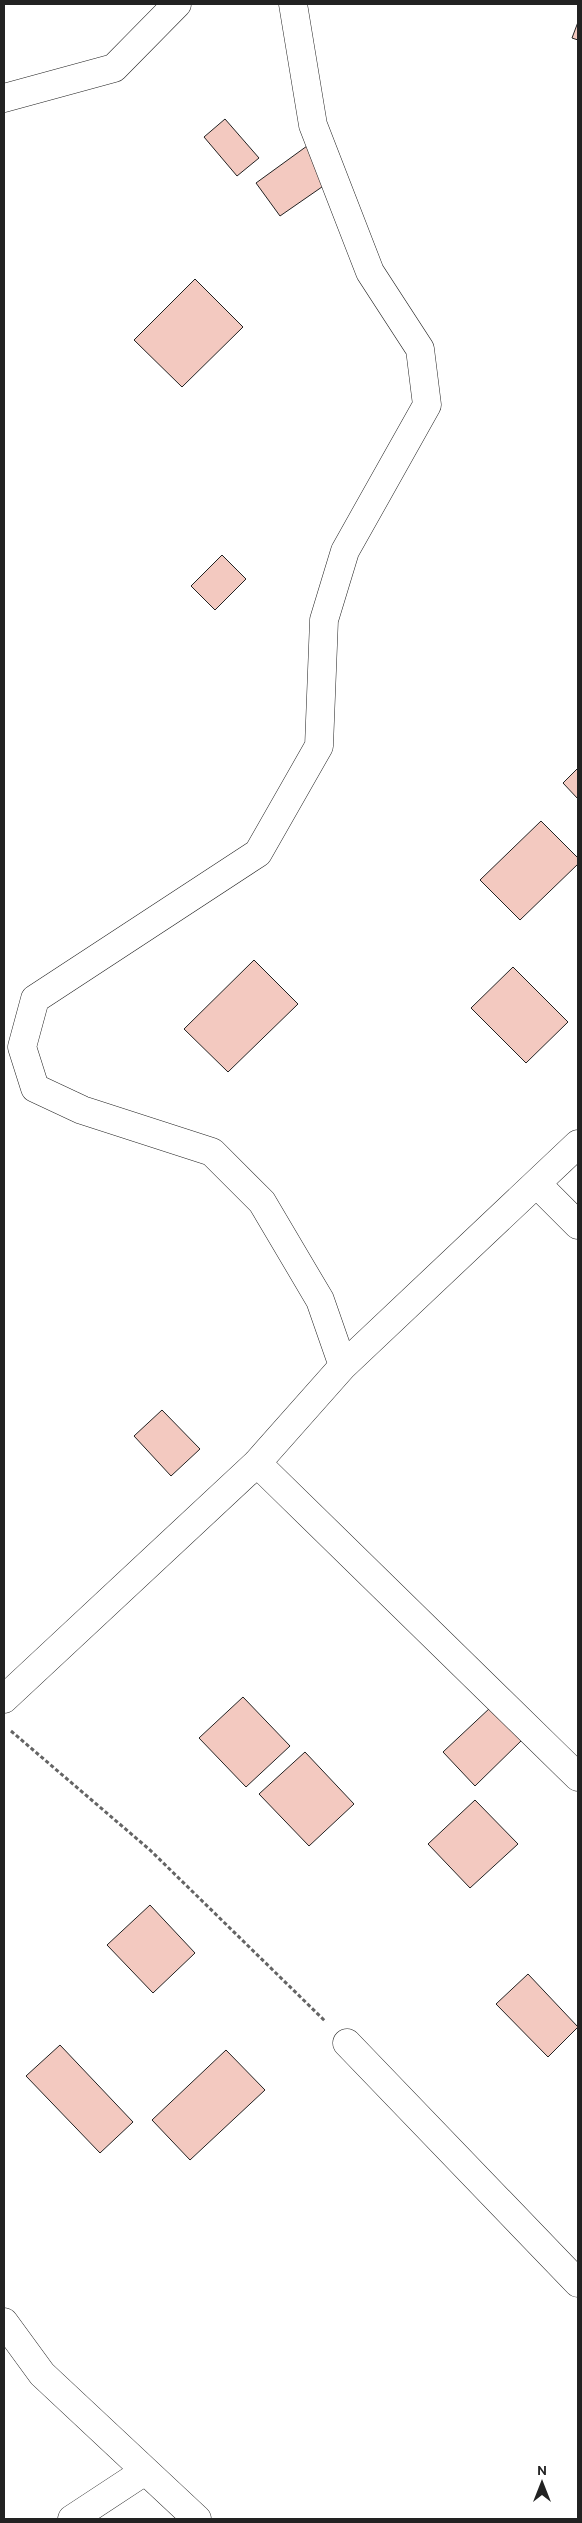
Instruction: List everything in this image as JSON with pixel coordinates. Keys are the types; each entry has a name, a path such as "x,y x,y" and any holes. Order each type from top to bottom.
{"street":[{"path":"4,98 114,68 177,4"},
{"path":"293,4 313,125 370,272 420,349 427,405 344,550 324,620 319,746 258,853 35,999 22,1047 35,1088 82,1110 212,1152 262,1202 320,1300 343,1366"},
{"path":"4,1700 256,1463 343,1366 578,1144"},
{"path":"537,1184 578,1225"},
{"path":"256,1463 578,1777"},
{"path":"347,2043 578,2283"},
{"path":"4,2322 42,2374 197,2519"},
{"path":"72,2519 146,2471"}],"path":[{"path":"4,1724 150,1850 347,2043"}],"building":[{"path":"578,22 578,40 572,38"},
{"path":"225,119 259,158 237,176 204,137"},
{"path":"307,146 332,180 280,216 256,183"},
{"path":"195,279 243,327 182,387 134,340"},
{"path":"222,555 246,579 215,610 191,586"},
{"path":"578,768 578,799 563,783"},
{"path":"541,821 578,858 578,864 520,920 480,880"},
{"path":"254,960 298,1004 228,1072 184,1029"},
{"path":"513,967 568,1022 526,1063 471,1008"},
{"path":"162,1410 200,1449 171,1476 134,1436"},
{"path":"243,1697 290,1746 246,1787 199,1738"},
{"path":"491,1707 523,1739 475,1786 443,1752"},
{"path":"305,1752 354,1804 309,1846 259,1794"},
{"path":"475,1800 518,1844 470,1888 428,1844"},
{"path":"150,1905 195,1953 153,1993 107,1945"},
{"path":"528,1974 578,2027 548,2057 496,2004"},
{"path":"60,2045 133,2122 100,2153 26,2076"},
{"path":"226,2050 265,2090 190,2160 152,2120"}]}
